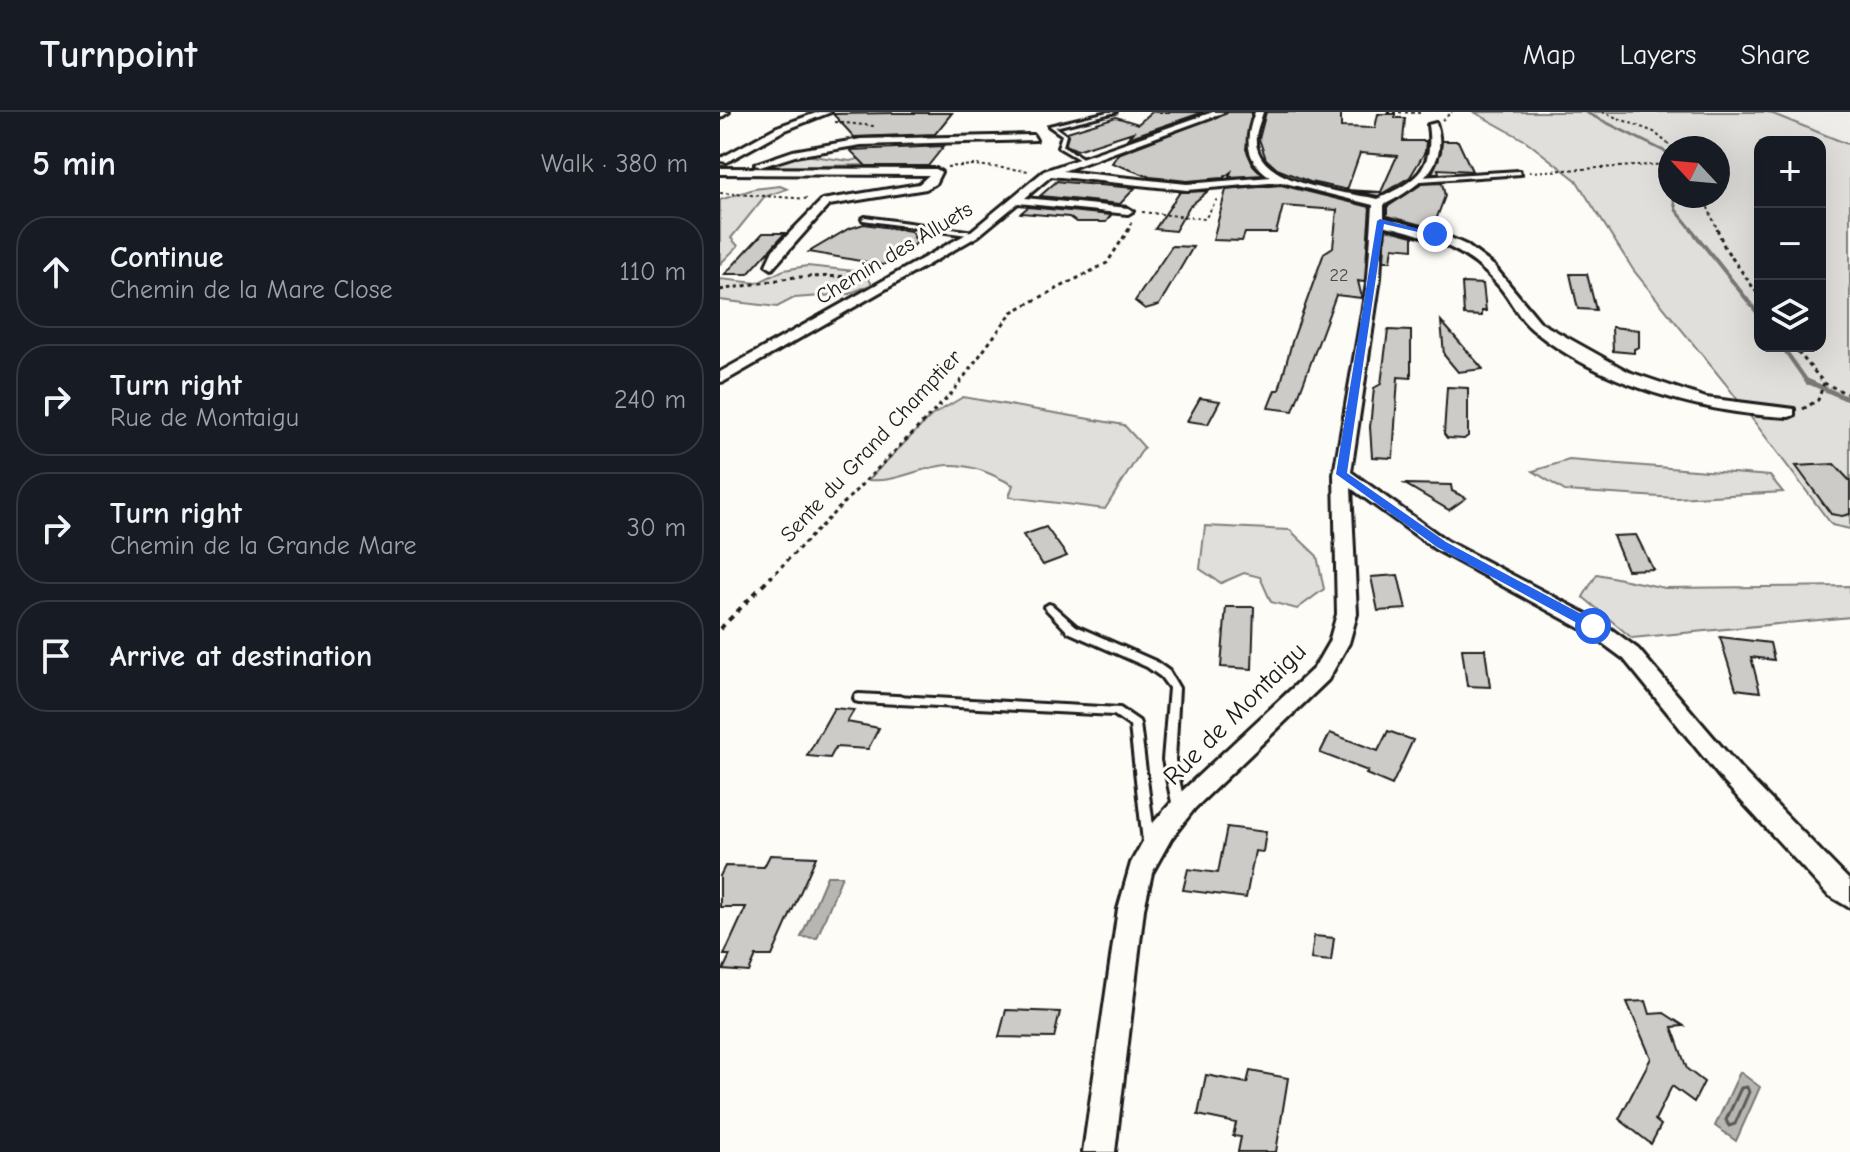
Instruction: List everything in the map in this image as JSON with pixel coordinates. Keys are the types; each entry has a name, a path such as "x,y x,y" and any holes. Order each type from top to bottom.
{"street":[{"path":"721,164 780,129 827,112"},
{"name":"Chemin des Alluets","path":"720,378 974,234 1048,173 1221,112"},
{"path":"1259,112 1251,140 1255,160 1283,179 1329,194 1379,203 1421,179 1437,156 1433,125"},
{"path":"742,171 791,154 853,142 1033,138"},
{"path":"721,164 742,171 932,171 937,174 922,187 826,202 777,253 772,265"},
{"path":"1048,173 1129,183 1212,187 1283,179"},
{"path":"1015,200 1128,211"},
{"name":"Rue de Montaigu","path":"1099,1152 1131,909 1140,871 1180,809 1321,674 1339,643 1347,614 1342,474 1380,221 1379,203"},
{"path":"1380,221 1435,234 1474,252 1533,322 1613,369 1650,386 1698,401 1736,409 1789,412"},
{"path":"1342,474 1441,545 1593,626 1631,654 1731,774 1808,857 1850,896"}],"lane":[{"path":"1082,160 1060,146 1064,135 1051,126 1114,112"},
{"path":"1421,179 1519,173"},
{"path":"865,219 974,234"},
{"path":"1049,607 1072,629 1151,664 1165,674 1174,688 1169,760 1180,809"},
{"path":"859,698 1116,711 1135,724 1151,852"}],"path":[{"path":"1387,112 1422,113"},
{"path":"1602,112 1659,136"},
{"path":"833,122 882,128"},
{"path":"932,171 959,164 1048,173"},
{"path":"1519,173 1658,165"},
{"path":"1128,211 1205,219 1217,196 1212,187"},
{"path":"720,193 826,202"},
{"path":"1708,208 1725,248 1754,289"},
{"name":"Sente du Grand Champtier","path":"720,629 952,393 1012,312 1093,271 1116,254 1133,222 1128,211"},
{"path":"720,290 758,281 826,274 902,277"},
{"path":"1798,352 1824,385 1850,395"},
{"path":"1789,412 1816,403 1824,385"}],"shaded area":[{"path":"1474,112 1768,112 1850,145 1850,529 1832,525 1725,383 1634,271 1576,180 1526,141"},
{"path":"1768,112 1850,112 1850,145"},
{"path":"880,154 926,164 766,167 804,155 850,161"},
{"path":"780,186 787,189 764,197 731,238 738,246 720,264 720,200 754,189"},
{"path":"807,266 864,272 872,284 849,294 794,298 777,307 720,300 720,279 757,283 784,270"},
{"path":"963,397 1124,425 1144,447 1105,509 1009,497 1013,485 965,466 937,466 889,479 868,480 931,416"},
{"path":"1569,460 1770,476 1783,492 1676,498 1565,491 1533,471"},
{"path":"1205,526 1290,530 1317,556 1324,589 1297,609 1271,602 1260,577 1244,573 1221,583 1200,569"},
{"path":"1597,574 1665,588 1850,586 1850,617 1632,638 1583,597"}],"water":[{"path":"827,876 842,876 817,938 801,937"},
{"path":"1740,1072 1760,1087 1736,1141 1715,1126"}],"building":[{"path":"1152,112 1204,112 1128,138 1133,132 1077,150 1066,145 1067,132 1116,117 1138,124"},
{"path":"1228,112 1252,112 1246,149 1253,165 1263,175 1229,177 1231,172 1223,178 1187,181 1150,177 1112,163 1118,154"},
{"path":"1266,112 1341,112 1341,127 1375,128 1378,114 1395,114 1395,118 1405,118 1403,141 1426,141 1425,152 1410,177 1378,196 1350,190 1381,192 1397,156 1360,153 1347,190 1310,182 1277,169 1266,159 1259,139"},
{"path":"952,113 935,134 854,137 833,114"},
{"path":"1442,141 1458,141 1472,171 1438,169 1439,173 1432,173"},
{"path":"944,146 928,166 866,166 850,150"},
{"path":"1057,181 1135,188 1120,204 1040,196"},
{"path":"1442,183 1445,196 1433,228 1387,216 1387,207 1422,184"},
{"path":"1281,185 1370,207 1365,278 1364,282 1358,281 1362,298 1336,295 1293,411 1268,408 1275,390 1279,390 1292,342 1324,253 1333,247 1337,210 1283,206 1276,233 1245,233 1242,241 1213,240 1226,190"},
{"path":"1208,191 1189,207 1175,231 1155,229 1180,192"},
{"path":"1028,207 1111,215 1106,222 1076,222 1069,217 1021,213"},
{"path":"864,224 911,231 917,243 883,265 809,252 848,229"},
{"path":"1386,229 1413,236 1413,249 1393,247 1391,261 1384,261"},
{"path":"763,233 785,233 748,274 725,274"},
{"path":"1172,246 1193,247 1159,305 1145,309 1135,301"},
{"path":"1570,274 1587,274 1596,310 1578,309"},
{"path":"1462,283 1483,284 1486,311 1482,311 1482,316 1464,315"},
{"path":"1441,321 1483,369 1458,372 1444,355"},
{"path":"1612,327 1639,330 1639,347 1634,349 1634,353 1613,351"},
{"path":"1388,330 1411,331 1411,378 1398,377 1393,458 1372,457 1370,427 1374,388 1381,384"},
{"path":"1447,387 1468,388 1468,436 1464,439 1447,438 1444,434"},
{"path":"1200,398 1220,401 1208,424 1187,421"},
{"path":"1834,464 1850,481 1850,514 1842,516 1831,514 1796,466"},
{"path":"1405,484 1451,485 1452,491 1466,498 1449,510"},
{"path":"1046,527 1067,556 1043,565 1023,535"},
{"path":"1636,535 1653,569 1627,570 1613,536"},
{"path":"1398,575 1406,609 1378,611 1371,577"},
{"path":"1226,607 1254,607 1252,669 1221,667"},
{"path":"1720,637 1770,643 1774,660 1751,657 1760,692 1736,689"},
{"path":"1462,649 1485,649 1490,687 1467,686"},
{"path":"834,708 854,710 847,722 879,728 868,749 836,747 830,758 807,756"},
{"path":"1388,731 1413,740 1392,785 1366,774 1368,771 1320,753 1330,733 1378,751"},
{"path":"1227,827 1266,832 1263,852 1255,851 1246,898 1183,890 1188,869 1218,873"},
{"path":"770,855 816,857 772,956 756,956 749,972 723,970 730,955 724,955 746,907 720,907 720,876 725,866 764,867"},
{"path":"1314,936 1334,938 1331,961 1311,959"},
{"path":"1646,1001 1650,1014 1664,1013 1684,1026 1672,1027 1687,1069 1704,1082 1694,1102 1672,1086 1655,1120 1661,1125 1651,1144 1619,1119 1651,1058 1627,1002"},
{"path":"1006,1010 1060,1012 1054,1038 999,1037"},
{"path":"1250,1071 1288,1078 1276,1152 1238,1152 1241,1137 1233,1136 1236,1123 1198,1115 1206,1075 1247,1083"}],"waterway":[{"path":"1585,112 1658,148"},
{"path":"1676,208 1693,231"},
{"path":"1691,229 1754,308"},
{"path":"1786,352 1808,383"},
{"path":"1807,381 1850,400"}],"route":[{"path":"1435,234 1380,221 1374,278 1363,327 1342,474 1441,545 1593,626"}]}
